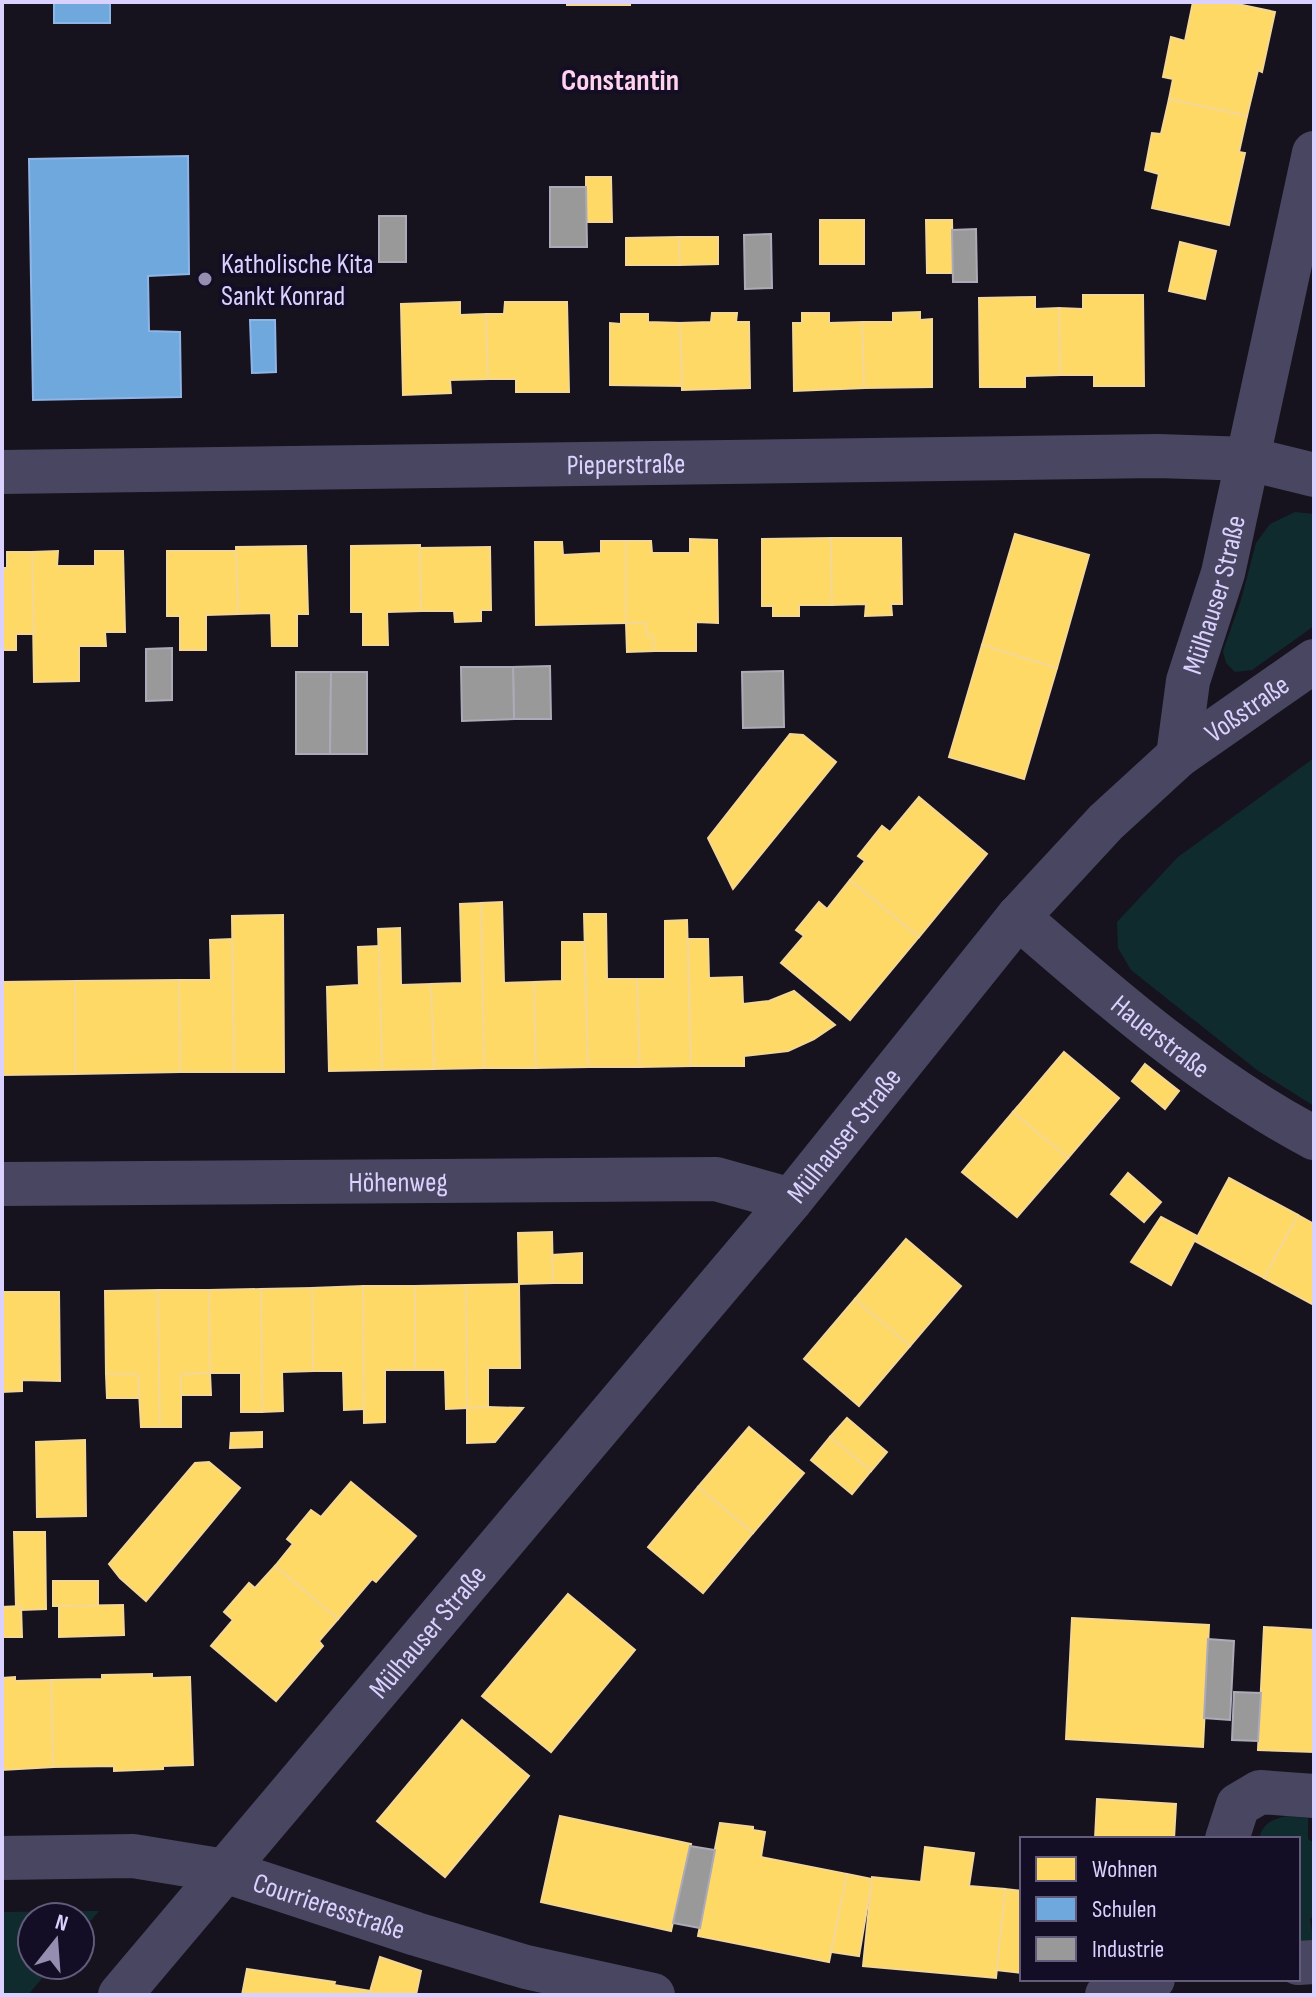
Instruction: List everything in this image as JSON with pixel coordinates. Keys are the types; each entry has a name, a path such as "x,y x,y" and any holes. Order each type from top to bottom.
{"street":[{"name":"Mülhauser Straße","path":"120,1995 791,1200 1018,917 1106,822 1178,756 1188,681 1223,573 1314,153"},
{"name":"Pieperstraße","path":"2,472 1158,456 1249,459"},
{"path":"1249,459 1314,475"},
{"name":"Voßstraße","path":"1178,756 1314,661"},
{"name":"Hauerstraße","path":"1018,917 1079,970 1189,1056 1275,1117 1314,1138"},
{"name":"Höhenweg","path":"2,1184 716,1179 791,1200"},
{"path":"1227,1837 1238,1805 1260,1792 1314,1796"},
{"name":"Courrieresstraße","path":"2,1858 133,1856 225,1871 512,1963 653,1995"},
{"path":"1107,1995 1146,1981"}],"green space":[{"path":"1295,512 1314,514 1314,626 1252,670 1235,672 1226,663 1223,651 1256,543 1270,524"},
{"path":"1314,758 1314,1106 1257,1070 1131,970 1118,948 1117,922 1178,857"},
{"path":"1288,1816 1308,1818 1308,1839 1314,1843 1314,1915 1310,1919 1313,1938 1310,1942 1300,1944 1300,1837 1260,1837 1263,1829 1277,1819"},
{"path":"2,1912 16,1912 16,1981 40,1981 28,1995 2,1995"}],"building: Wohnen":[{"path":"567,2 630,2 630,5 567,5"},
{"path":"1193,2 1228,2 1275,12 1262,72 1258,70 1247,116 1169,99 1173,79 1163,77 1171,37 1185,41"},
{"path":"1169,99 1247,116 1239,152 1245,153 1229,225 1152,208 1159,174 1145,170 1152,133 1161,134"},
{"path":"586,177 611,177 612,222 586,222"},
{"path":"820,220 864,220 864,264 820,264"},
{"path":"926,220 952,220 953,273 927,273"},
{"path":"679,237 718,237 718,264 680,265"},
{"path":"679,237 680,265 626,265 626,238"},
{"path":"1180,242 1216,251 1205,299 1169,291"},
{"path":"1083,295 1143,295 1144,386 1094,386 1094,375 1060,375 1059,308 1083,309"},
{"path":"1035,297 1035,309 1059,308 1060,375 1025,376 1025,387 980,387 979,298"},
{"path":"460,302 460,315 486,314 488,379 450,380 451,393 403,395 401,304"},
{"path":"505,302 567,302 569,392 516,392 516,379 488,379 486,314 504,314"},
{"path":"920,312 920,320 932,319 932,387 864,388 862,322 893,322 893,313"},
{"path":"712,313 737,313 736,322 749,322 750,388 682,390 680,323 711,322"},
{"path":"802,313 829,313 829,323 862,322 864,388 794,391 793,323 802,323"},
{"path":"621,314 648,314 648,322 680,323 682,386 610,385 610,323 621,324"},
{"path":"1015,534 1089,555 1057,668 982,645"},
{"path":"831,538 832,605 799,605 799,616 773,616 773,606 762,606 762,539"},
{"path":"831,538 901,538 902,604 891,604 892,615 865,616 866,604 832,605"},
{"path":"690,539 717,540 718,623 696,622 696,651 654,651 653,636 646,636 646,623 626,623 626,541 651,541 652,553 690,553"},
{"path":"601,541 626,541 626,623 536,625 535,542 562,542 563,555 601,553"},
{"path":"420,545 421,611 387,612 388,645 363,645 363,612 351,612 351,546"},
{"path":"306,546 308,614 297,614 297,646 272,646 271,613 238,614 236,547"},
{"path":"490,547 491,610 481,610 481,621 455,622 454,611 421,611 420,548"},
{"path":"58,551 57,566 95,566 95,551 123,551 125,632 105,632 106,646 79,646 79,681 34,682 32,552"},
{"path":"167,551 236,551 238,614 206,615 206,650 180,650 180,616 167,616"},
{"path":"7,552 32,552 34,634 16,634 16,650 2,650 2,568 7,568"},
{"path":"626,623 646,623 646,636 653,636 654,651 627,652"},
{"path":"982,645 1057,668 1024,779 949,757"},
{"path":"790,734 803,735 836,762 733,889 708,838"},
{"path":"919,797 987,854 919,937 850,880 865,861 858,856 882,826 890,832"},
{"path":"850,880 919,937 850,1020 781,963 804,936 796,930 819,902 827,909"},
{"path":"502,902 504,983 534,982 536,1068 484,1068 481,903"},
{"path":"481,903 484,1068 434,1069 431,984 462,983 460,904"},
{"path":"584,914 606,914 607,979 637,979 640,1067 588,1067"},
{"path":"283,915 284,1072 234,1072 232,916"},
{"path":"687,920 691,1066 640,1067 637,979 665,979 665,921"},
{"path":"400,928 401,985 431,984 434,1069 382,1070 378,929"},
{"path":"232,939 234,1072 180,1072 179,980 211,980 210,940"},
{"path":"688,939 708,939 709,978 742,977 743,1004 769,1001 794,991 835,1025 788,1051 744,1056 744,1066 691,1066"},
{"path":"562,942 584,942 588,1067 536,1068 534,982 562,981"},
{"path":"379,946 382,1070 329,1071 327,987 359,985 358,947"},
{"path":"179,980 180,1072 75,1074 75,981"},
{"path":"75,981 75,1074 2,1075 2,982"},
{"path":"1064,1052 1119,1098 1068,1158 1013,1112"},
{"path":"1145,1064 1179,1091 1165,1109 1132,1081"},
{"path":"1013,1112 1068,1158 1017,1217 962,1172"},
{"path":"1128,1173 1161,1202 1144,1222 1111,1194"},
{"path":"1229,1178 1298,1215 1264,1278 1195,1241"},
{"path":"1298,1215 1314,1224 1314,1305 1264,1278"},
{"path":"1161,1217 1197,1236 1171,1285 1131,1262"},
{"path":"552,1232 553,1283 519,1284 518,1233"},
{"path":"906,1239 961,1286 910,1346 855,1299"},
{"path":"582,1253 582,1283 553,1283 552,1255"},
{"path":"519,1284 520,1368 488,1368 488,1407 467,1408 466,1285"},
{"path":"466,1285 467,1408 446,1409 445,1370 415,1370 415,1286"},
{"path":"363,1286 364,1409 344,1410 343,1371 313,1371 312,1288"},
{"path":"363,1286 415,1286 415,1370 385,1370 385,1422 364,1423"},
{"path":"312,1288 313,1371 282,1372 283,1411 262,1412 261,1289"},
{"path":"261,1289 262,1412 241,1412 241,1373 210,1373 209,1290"},
{"path":"158,1290 160,1427 141,1427 138,1374 106,1374 105,1291"},
{"path":"158,1290 209,1290 210,1373 181,1374 181,1427 160,1427"},
{"path":"2,1292 59,1292 60,1381 22,1380 22,1391 2,1392"},
{"path":"855,1299 910,1346 859,1406 804,1359"},
{"path":"210,1373 211,1395 181,1395 181,1374"},
{"path":"106,1374 138,1374 139,1398 107,1398"},
{"path":"467,1408 523,1408 495,1442 467,1443"},
{"path":"847,1418 887,1452 871,1471 830,1437"},
{"path":"749,1427 804,1473 753,1533 698,1487"},
{"path":"262,1432 262,1447 230,1448 231,1433"},
{"path":"830,1437 871,1471 852,1494 811,1460"},
{"path":"85,1440 86,1516 37,1517 36,1442"},
{"path":"209,1462 240,1488 146,1601 109,1564 195,1463"},
{"path":"351,1482 416,1536 376,1582 372,1579 338,1619 275,1566 293,1544 287,1539 311,1510 321,1517"},
{"path":"698,1487 753,1533 703,1593 648,1547"},
{"path":"14,1532 45,1532 46,1609 21,1610 21,1606 16,1607"},
{"path":"275,1566 338,1619 319,1641 323,1646 276,1701 211,1646 233,1620 224,1612 249,1583 255,1588"},
{"path":"53,1581 98,1581 98,1606 53,1606"},
{"path":"568,1594 635,1650 551,1752 482,1696"},
{"path":"123,1605 124,1635 59,1637 59,1606"},
{"path":"21,1606 22,1637 2,1637 2,1607"},
{"path":"1072,1618 1209,1625 1203,1747 1066,1739"},
{"path":"1264,1627 1314,1630 1314,1752 1258,1750"},
{"path":"152,1674 152,1678 190,1677 193,1765 114,1771 114,1766 53,1767 51,1680"},
{"path":"15,1677 15,1681 51,1680 53,1767 2,1770 2,1678"},
{"path":"462,1720 529,1776 445,1877 377,1821"},
{"path":"1097,1799 1176,1804 1174,1837 1095,1837"},
{"path":"560,1816 691,1844 671,1931 541,1902"},
{"path":"720,1823 753,1827 753,1830 765,1832 761,1857 847,1874 829,1962 698,1936"},
{"path":"925,1847 974,1853 969,1886 1005,1889 996,1978 863,1966 872,1877 921,1882"},
{"path":"847,1874 872,1879 859,1956 831,1952"},
{"path":"1005,1889 1020,1891 1020,1973 997,1970"},
{"path":"380,1957 421,1971 416,1995 369,1995"},
{"path":"247,1969 335,1982 334,1985 371,1991 369,1995 242,1995"}],"building: Schulen":[{"path":"54,2 110,2 110,23 54,23"},
{"path":"188,156 189,274 148,276 149,331 180,332 181,397 33,400 29,159"},
{"path":"250,320 275,320 276,372 252,373"}],"building: Industrie":[{"path":"550,187 586,187 587,247 550,247"},
{"path":"379,216 406,216 406,262 379,262"},
{"path":"976,229 977,282 953,282 952,230"},
{"path":"771,234 772,288 745,289 744,235"},
{"path":"172,648 172,700 146,701 146,649"},
{"path":"550,666 551,719 514,719 513,667"},
{"path":"461,667 513,667 514,719 462,721"},
{"path":"783,671 784,727 743,728 742,672"},
{"path":"296,672 331,672 330,754 296,754"},
{"path":"331,672 367,672 367,754 330,754"},
{"path":"1208,1639 1234,1641 1230,1720 1204,1718"},
{"path":"1234,1692 1261,1693 1258,1741 1232,1740"},
{"path":"690,1846 715,1850 700,1928 673,1923"}],"place":[{"name":"Katholische Kita Sankt Konrad","path":"205,279"}],"district":[{"name":"Constantin","path":"620,80"}]}
